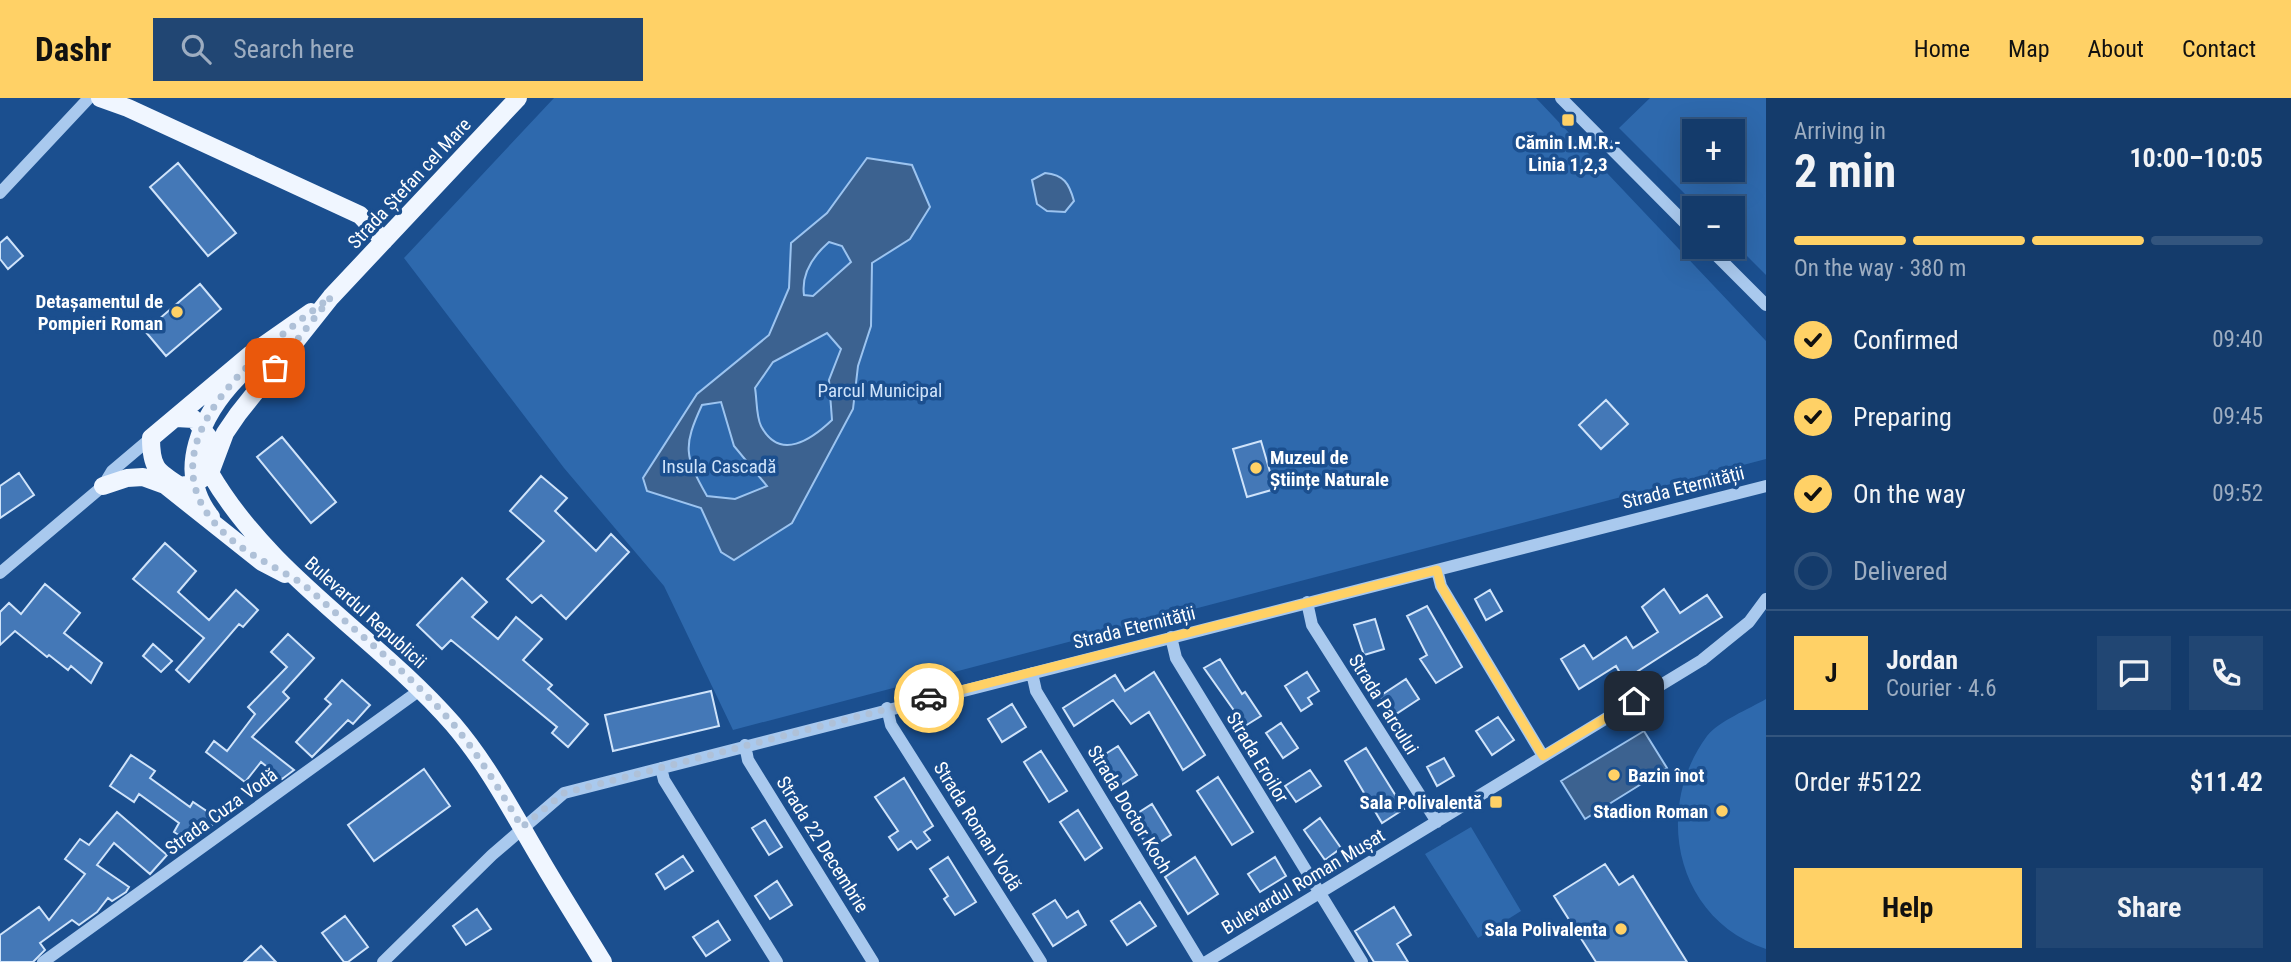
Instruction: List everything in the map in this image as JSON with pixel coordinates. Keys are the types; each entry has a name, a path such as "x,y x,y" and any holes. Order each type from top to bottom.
{"main road":[{"path":"100,98 139,113 360,215 384,240"},
{"name":"Strada Ștefan cel Mare","path":"331,297 518,98"},
{"path":"300,582 262,562 161,478 151,456 152,438 251,354 331,297"},
{"path":"103,486 127,478 143,477 161,478 180,486 203,478 225,433 238,414 331,297"},
{"path":"203,426 224,391 277,337"},
{"path":"176,418 194,419 203,426 210,439 203,478 205,510 222,531"},
{"name":"Bulevardul Republicii","path":"203,478 244,526 300,582 420,690 454,725 490,772 603,962"}],"street":[{"path":"0,193 89,98"},
{"path":"1561,98 1682,220"},
{"path":"1720,259 1766,305"},
{"path":"0,573 103,486 112,471 152,438"},
{"name":"Strada Eternității","path":"383,962 522,827 564,793 887,708 1766,486"},
{"path":"1437,570 1441,586 1543,756"},
{"name":"Bulevardul Roman Mușat","path":"1206,962 1726,644 1749,622 1766,599"},
{"name":"Strada Parcului","path":"1307,602 1312,625 1437,822"},
{"name":"Strada Eroilor","path":"1171,637 1175,658 1318,895 1362,962"},
{"name":"Strada Doctor Koch","path":"1032,673 1036,691 1200,962"},
{"name":"Strada Cuza Vodă","path":"43,962 420,690"},
{"name":"Strada Roman Vodă","path":"887,708 891,725 1041,962"},
{"name":"Strada 22 Decembrie","path":"745,745 748,761 873,962"},
{"path":"661,768 664,780 777,962"}],"green space":[{"name":"Parcul Municipal","path":"554,98 1536,98 1682,252 1682,259 1688,259 1766,341 1766,459 733,730 664,586 564,468 404,258"},
{"path":"1650,98 1766,98 1766,275 1745,254 1745,196 1687,196 1619,128"},
{"name":"Stadion Roman","path":"1766,699 1766,949 1735,934 1711,913 1693,888 1682,859 1678,828 1681,796 1690,765 1707,736 1726,720"},
{"path":"1471,827 1521,911 1478,938 1425,854"}],"shaded area":[{"path":"867,158 912,165 930,207 910,239 872,263 871,326 858,366 853,409 792,523 734,560 721,552 701,508 647,491 643,478 697,394 769,335 789,288 791,243 827,213","holes":["829,242 842,246 851,262 813,296 804,295 806,272","827,333 841,349 829,380 832,420 815,434 796,444 777,443 769,437 759,422 755,388 773,362","721,402 734,446 767,486 735,499 707,496 694,471 689,451 689,441 702,405"]},
{"path":"1045,173 1061,178 1070,189 1074,201 1065,212 1047,211 1037,204 1032,180"},
{"name":"Bazin înot","path":"1644,731 1667,768 1585,819 1561,781"}],"building":[{"path":"178,163 236,233 208,256 150,187"},
{"path":"7,237 23,256 8,269 0,259 0,243"},
{"path":"200,284 221,309 166,356 145,331"},
{"path":"1606,400 1628,424 1601,449 1579,425"},
{"path":"282,437 336,502 311,523 257,457"},
{"path":"1261,441 1275,489 1247,497 1233,449"},
{"path":"19,473 34,495 0,518 0,486"},
{"path":"541,476 567,498 555,511 596,551 611,534 629,552 566,619 541,595 532,603 507,579 544,541 510,511"},
{"path":"165,543 196,571 178,592 209,620 236,590 258,610 243,627 239,624 189,682 176,670 204,638 133,579"},
{"path":"462,578 487,602 472,617 498,639 516,617 542,639 523,660 552,685 548,689 588,724 568,747 552,733 557,727 451,640 442,649 417,625"},
{"path":"45,584 80,613 64,633 102,663 91,683 71,666 68,670 49,655 47,657 15,631 0,645 0,612 9,603 21,614"},
{"path":"1664,589 1680,613 1707,595 1722,617 1624,680 1616,666 1579,689 1561,659 1584,645 1593,659 1626,637 1633,648 1658,632 1642,607"},
{"path":"1490,590 1502,611 1486,620 1475,599"},
{"path":"1427,606 1462,667 1436,683 1420,659 1427,655 1407,616"},
{"path":"1375,619 1384,649 1364,655 1354,625"},
{"path":"288,634 314,658 283,692 289,698 252,737 294,770 282,779 261,762 245,782 206,752 214,741 227,751 255,714 248,707 287,667 271,652"},
{"path":"153,644 172,661 161,672 143,656"},
{"path":"1220,659 1242,694 1245,692 1261,716 1245,726 1204,668"},
{"path":"1154,672 1205,755 1183,770 1149,712 1131,724 1113,700 1074,726 1063,708 1115,675 1125,691"},
{"path":"1307,672 1319,691 1308,698 1312,704 1301,711 1285,686"},
{"path":"1406,679 1419,699 1393,716 1380,696"},
{"path":"342,680 370,705 353,724 348,720 312,757 296,742 331,704 325,699"},
{"path":"711,691 719,726 613,751 605,715"},
{"path":"1012,704 1026,727 1002,742 988,719"},
{"path":"1498,717 1514,740 1492,755 1476,731"},
{"path":"1281,723 1298,748 1283,758 1266,733"},
{"path":"1118,746 1137,775 1115,789 1096,760"},
{"path":"1366,748 1404,809 1382,823 1345,761"},
{"path":"1041,751 1067,791 1049,802 1024,762"},
{"path":"131,755 155,771 150,778 190,807 193,802 217,818 208,831 199,825 188,841 174,832 179,823 139,794 134,802 110,786"},
{"path":"1444,758 1454,776 1437,786 1427,767"},
{"path":"424,769 450,806 374,861 348,825"},
{"path":"1310,770 1321,786 1296,802 1285,786"},
{"path":"1218,777 1253,832 1232,845 1197,791"},
{"path":"904,778 933,826 924,832 930,840 917,849 911,841 898,850 889,837 898,831 875,797"},
{"path":"1152,804 1171,835 1149,849 1130,818"},
{"path":"1078,810 1102,848 1085,860 1060,822"},
{"path":"117,812 167,855 150,874 114,843 97,865 129,887 126,892 112,901 108,898 97,912 79,925 72,920 40,943 45,950 33,962 0,962 0,935 39,907 49,920 85,874 65,859 80,839 89,845"},
{"path":"1320,818 1341,848 1325,860 1304,830"},
{"path":"765,820 782,847 769,855 752,828"},
{"path":"683,856 693,871 665,889 656,874"},
{"path":"948,857 976,902 955,915 944,899 948,896 930,869"},
{"path":"1195,857 1218,894 1188,914 1165,877"},
{"path":"1275,857 1286,876 1260,892 1248,874"},
{"name":"Sala Polivalenta","path":"1605,864 1619,885 1633,876 1687,962 1596,962 1554,896"},
{"path":"777,881 792,905 770,919 755,896"},
{"path":"1055,900 1067,918 1078,911 1086,925 1053,946 1033,914"},
{"path":"1140,902 1156,926 1127,945 1111,921"},
{"path":"1394,907 1411,935 1397,944 1408,962 1374,962 1355,931"},
{"path":"477,909 491,929 466,945 453,926"},
{"path":"345,916 368,947 348,962 344,962 322,933"},
{"path":"718,921 730,940 706,956 693,937"},
{"path":"261,946 276,962 244,962"}],"way so far":[{"path":"275,368 331,297 277,337 224,391 206,417 195,451 194,472 205,510 222,531 262,562 300,582 393,662 454,725 490,772 522,827 564,793 595,783 929,698"}],"place":[{"name":"Cămin I.M.R.- Linia 1,2,3","path":"1568,120"},
{"name":"Detașamentul de Pompieri Roman","path":"177,312"},
{"name":"Muzeul de Științe Naturale","path":"1256,468"},
{"name":"Bazin înot","path":"1614,775"},
{"name":"Sala Polivalentă","path":"1496,802"},
{"name":"Stadion Roman","path":"1722,811"},
{"name":"Sala Polivalenta","path":"1621,929"}],"route":[{"path":"929,698 1437,570 1441,586 1543,756 1634,701"}],"park label":[{"name":"Insula Cascadă","path":"719,466"}]}
